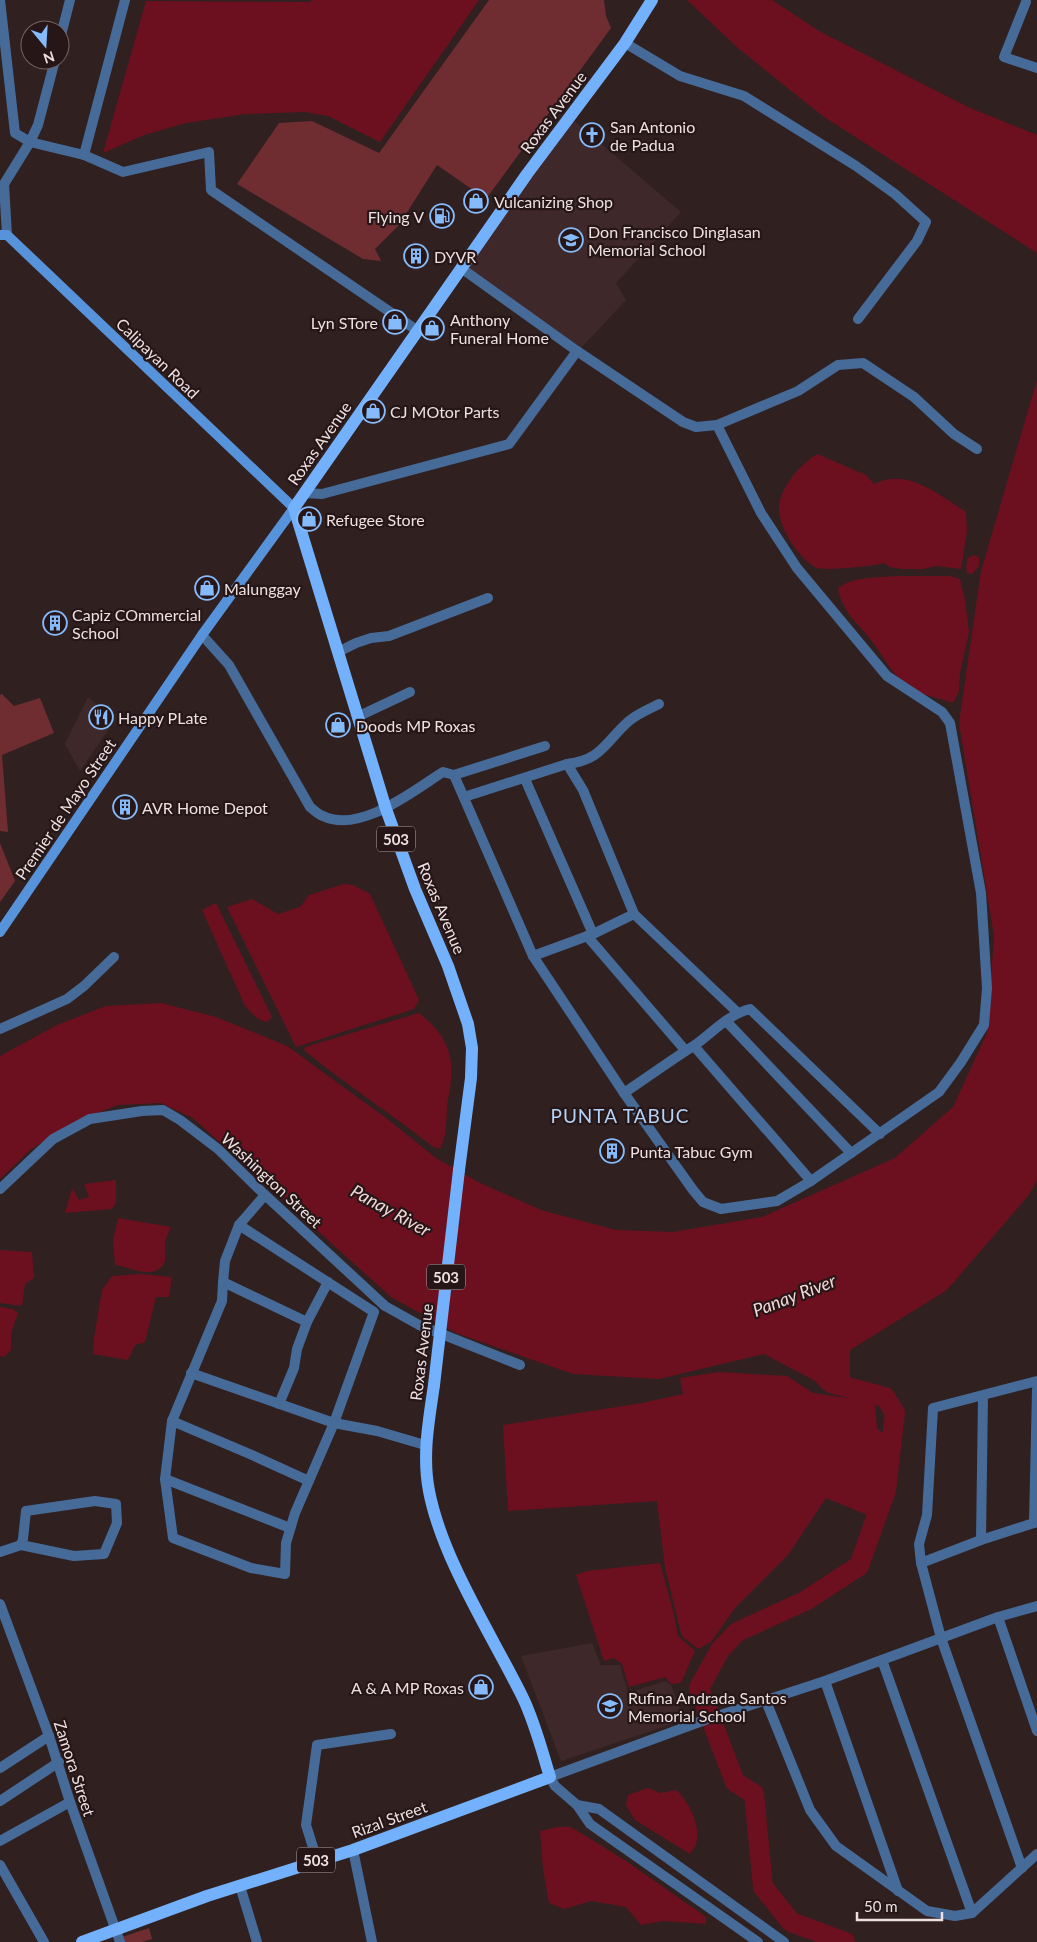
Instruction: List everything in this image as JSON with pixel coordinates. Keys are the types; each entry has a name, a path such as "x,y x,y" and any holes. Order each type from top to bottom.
{"main road":[{"name":"Roxas Avenue","path":"550,1777 524,1700 456,1567 441,1530 429,1490 425,1445 471,1078 472,1048 468,1024 448,966 415,888 386,809 294,508 527,174 625,43 652,0"},
{"name":"Calipayan Road","path":"3,235 294,508"},
{"name":"Premier de Mayo Street","path":"0,932 202,635 294,508"},
{"name":"Rizal Street","path":"82,1942 118,1936 207,1896 353,1850 550,1777"}],"street":[{"path":"0,0 15,133 30,142 84,155 123,172 209,152 212,190 418,331"},
{"path":"65,20 70,0"},
{"path":"84,155 125,0"},
{"path":"1037,6 1027,1 1004,57 1037,68"},
{"path":"625,43 680,76 744,96 856,166 895,194 926,222 917,240 858,319"},
{"path":"3,235 4,184 30,142 38,125 52,70"},
{"path":"461,268 577,351 683,422 696,427 717,425 798,391 838,365 863,363 914,397 954,434 977,449"},
{"path":"304,492 322,494 509,444 577,351"},
{"path":"454,775 533,956 624,1093 703,1202 721,1209 776,1201 811,1181 939,1092 984,1026 987,988 981,893 950,723 942,712 887,676 797,568 761,513 717,425"},
{"path":"338,652 356,643 372,638 389,636 488,598"},
{"path":"202,635 229,665 310,807 323,816 340,820 359,817 386,809 443,772 454,775 545,746"},
{"path":"358,717 410,692"},
{"path":"464,797 594,757 630,720 659,704"},
{"path":"567,764 583,790 634,914 737,1012"},
{"path":"525,779 590,935 811,1181"},
{"path":"533,956 590,935 634,914"},
{"path":"0,1029 66,999 84,986 114,957"},
{"path":"624,1093 727,1022 737,1012 750,1009 880,1134"},
{"path":"727,1022 851,1153"},
{"name":"Washington Street","path":"0,1189 53,1139 90,1119 142,1111 163,1110 180,1120 218,1149 385,1306 419,1325 520,1365"},
{"path":"239,1225 374,1312 334,1423 295,1512 286,1543 285,1574 251,1568 173,1538 165,1478 172,1421 222,1302 225,1261 239,1225 265,1195"},
{"path":"223,1282 307,1322"},
{"path":"280,1404 294,1368 297,1350 307,1322 328,1282"},
{"path":"191,1373 334,1423 377,1431 425,1445"},
{"path":"1022,1868 941,1638 921,1563 919,1544 927,1515 933,1408 1037,1381"},
{"path":"921,1563 1035,1522 1037,1390"},
{"path":"981,1540 983,1396"},
{"path":"172,1421 252,1455 308,1482"},
{"path":"165,1478 290,1528"},
{"path":"0,1552 21,1545 74,1556 104,1554 117,1523 116,1504 95,1501 26,1511 24,1539 21,1545"},
{"name":"Zamora Street","path":"0,1604 50,1736 70,1802 118,1936"},
{"name":"Rizal Street","path":"550,1777 705,1720 766,1701 998,1617 1037,1606"},
{"path":"998,1617 1037,1731"},
{"path":"882,1660 972,1913"},
{"path":"825,1680 898,1891"},
{"path":"766,1701 810,1810 836,1846 927,1911 955,1916 972,1913 1037,1854"},
{"path":"317,1860 306,1825 317,1745 391,1734"},
{"path":"0,1768 50,1736"},
{"path":"0,1801 59,1762"},
{"path":"550,1777 560,1793 577,1805 590,1824 758,1942"},
{"path":"0,1841 70,1802"},
{"path":"577,1805 599,1809 784,1942"},
{"path":"353,1850 372,1942"},
{"path":"0,1866 44,1942"},
{"path":"240,1886 257,1942"}],"shaded area":[{"path":"489,0 604,0 606,16 611,28 486,199 437,165 399,225 375,249 381,261 363,259 237,184 279,123 312,121 379,153"},
{"name":"Don Francisco Dinglasan Memorial School","path":"573,120 681,212 616,283 626,300 581,348 467,267"},
{"path":"2,694 14,706 40,698 54,733 2,755 8,832 0,831 0,695"},
{"path":"88,697 115,720 80,771 65,744"},
{"path":"0,843 15,881 0,902"},
{"name":"Rufina Andrada Santos Memorial School","path":"592,1643 601,1665 620,1665 628,1693 665,1681 671,1685 684,1720 561,1761 521,1656"},
{"path":"149,1928 152,1939 142,1942 123,1942 122,1937"}],"water":[{"path":"312,0 479,0 380,142 328,116 304,112 246,114 186,123 144,135 103,153 146,1 310,2"},
{"path":"687,0 772,0 819,31 970,108 1037,135 1037,253 824,117 739,49"},
{"name":"Panay River","path":"1037,380 1037,1180 1028,1196 947,1290 850,1350 850,1381 834,1391 764,1354 659,1379 573,1374 456,1333 391,1297 193,1118 161,1103 118,1105 74,1122 30,1150 0,1179 0,1056 57,1025 106,1006 161,1003 216,1017 287,1046 386,1118 436,1158 478,1182 541,1210 616,1230 673,1232 762,1217 895,1158 953,1107 987,1033 994,936 959,723 981,571"},
{"path":"817,454 866,475 874,484 886,480 899,479 922,485 966,512 967,531 961,569 936,566 923,569 902,569 890,567 884,563 850,568 821,569 810,564 790,541 781,522 779,505 784,490 793,476"},
{"path":"974,555 979,557 979,566 972,574 967,573 968,558"},
{"path":"950,576 960,579 969,632 960,673 959,691 953,703 920,693 904,683 893,672 876,646 843,605 838,589 843,585 865,578"},
{"path":"344,884 353,885 370,894 419,1000 414,1009 296,1047 227,907 252,899 278,914 300,907 309,895"},
{"path":"216,903 272,1017 267,1022 258,1019 245,1006 202,910"},
{"path":"419,1013 440,1034 445,1042 450,1059 451,1080 446,1129 440,1149 432,1146 304,1050 305,1047"},
{"path":"116,1180 116,1203 112,1209 65,1213 72,1188 79,1200 89,1197 84,1184"},
{"path":"118,1218 171,1227 165,1243 165,1261 156,1271 143,1272 115,1265 113,1241"},
{"path":"0,1250 32,1252 34,1278 25,1284 22,1306 0,1303"},
{"path":"140,1274 172,1277 169,1297 156,1297 145,1342 135,1345 128,1360 93,1354 102,1290 112,1276"},
{"path":"0,1307 13,1309 18,1313 11,1333 11,1350 4,1357 0,1356"},
{"path":"719,1372 787,1376 813,1393 875,1402 877,1429 890,1440 892,1453 887,1483 877,1519 826,1498 788,1555 735,1608 711,1642 698,1649 683,1637 681,1633 665,1568 657,1501 508,1511 503,1425 642,1403 683,1394 680,1378"},
{"path":"660,1563 678,1636 695,1651 681,1683 671,1684 665,1677 629,1687 622,1664 614,1658 604,1661 576,1575 587,1571"},
{"path":"648,1788 660,1793 676,1790 685,1800 693,1814 697,1830 696,1844 690,1854 635,1820 626,1805 628,1795"},
{"path":"558,1827 570,1827 626,1861 706,1917 706,1924 663,1921 641,1925 626,1907 591,1901 564,1909 549,1903 543,1869 540,1831"}],"waterway":[{"path":"821,1373 831,1383 885,1397 895,1413 886,1490 859,1566 805,1601 737,1632 720,1650 699,1688 735,1782 754,1794 763,1887 791,1922 845,1942"}],"place":[{"name":"San Antonio de Padua","path":"592,135"},
{"name":"Vulcanizing Shop","path":"476,201"},
{"name":"Flying V","path":"442,216"},
{"name":"Don Francisco Dinglasan Memorial School","path":"571,240"},
{"name":"DYVR","path":"416,256"},
{"name":"Lyn STore","path":"395,322"},
{"name":"Anthony Funeral Home","path":"432,328"},
{"name":"CJ MOtor Parts","path":"373,411"},
{"name":"Refugee Store","path":"309,519"},
{"name":"Malunggay","path":"207,588"},
{"name":"Capiz COmmercial School","path":"55,623"},
{"name":"Happy PLate","path":"101,717"},
{"name":"Doods MP Roxas","path":"338,725"},
{"name":"AVR Home Depot","path":"125,807"},
{"name":"Punta Tabuc Gym","path":"612,1151"},
{"name":"A & A MP Roxas","path":"481,1687"},
{"name":"Rufina Andrada Santos Memorial School","path":"610,1706"}],"district":[{"name":"PUNTA TABUC","path":"620,1115"}]}
